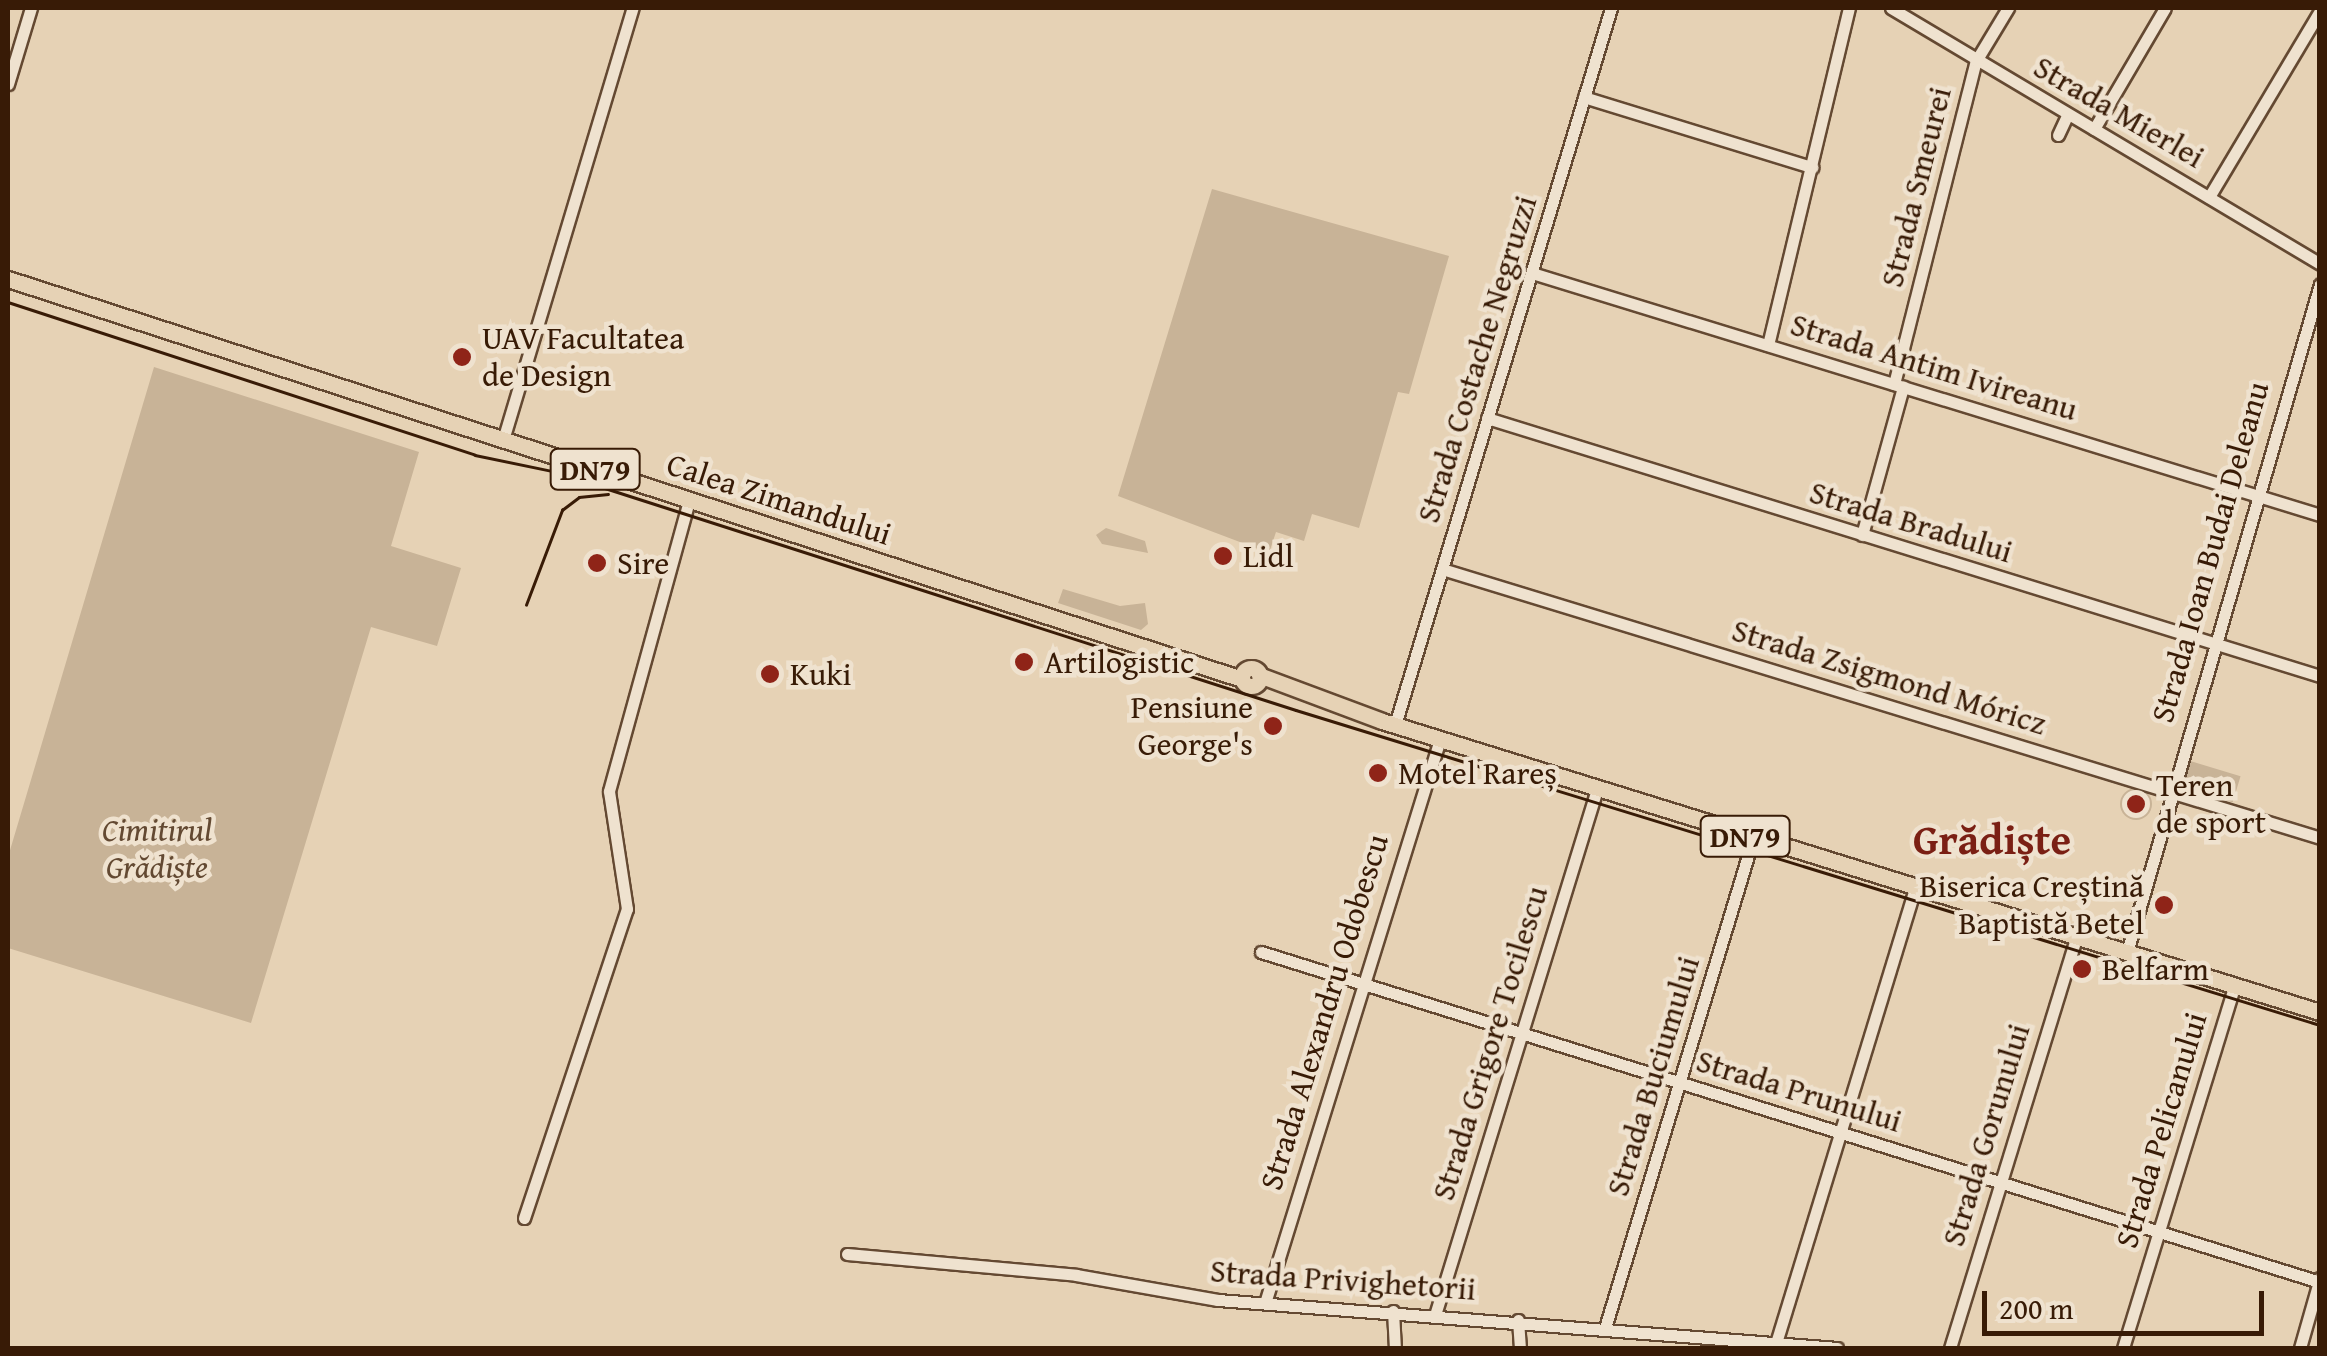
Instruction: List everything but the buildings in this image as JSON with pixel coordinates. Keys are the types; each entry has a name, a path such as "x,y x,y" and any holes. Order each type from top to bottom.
{"main road":[{"name":"Calea Zimandului","path":"8,280 1395,725"},
{"name":"DN79","path":"1395,725 2320,1012"}],"street":[{"path":"8,84 31,8"},
{"path":"503,440 633,8"},
{"name":"Strada Costache Negruzzi","path":"1395,725 1610,8"},
{"path":"1768,345 1849,8"},
{"name":"Strada Mierlei","path":"1891,8 2320,264"},
{"name":"Strada Smeurei","path":"1862,535 1976,60 2008,8"},
{"path":"2094,129 2166,8"},
{"path":"2209,197 2320,11"},
{"path":"1584,97 1812,167"},
{"path":"2058,135 2068,114"},
{"name":"Strada Antim Ivireanu","path":"1532,273 2320,515"},
{"name":"Strada Ioan Budai Deleanu","path":"2127,952 2211,644 2320,284"},
{"name":"Strada Bradului","path":"1487,418 2320,676"},
{"path":"524,1218 626,909 608,791 689,500"},
{"name":"Strada Zsigmond Móricz","path":"1442,569 2320,838"},
{"name":"Strada Alexandru Odobescu","path":"1265,1302 1440,739"},
{"name":"Strada Grigore Tocilescu","path":"1435,1314 1597,788"},
{"name":"Strada Buciumului","path":"1605,1328 1753,839"},
{"path":"1776,1344 1915,888"},
{"name":"Strada Gorunului","path":"1950,1348 2076,938"},
{"name":"Strada Prunului","path":"1261,952 2319,1281"},
{"name":"Strada Pelicanului","path":"2124,1348 2234,985"},
{"name":"Strada Privighetorii","path":"847,1254 1076,1275 1265,1302 1836,1348"},
{"path":"2300,1348 2319,1281"},
{"path":"1393,1312 1395,1348"},
{"path":"1518,1320 1520,1348"}],"green space":[{"path":"1212,189 1449,256 1409,394 1398,392 1359,528 1312,514 1304,541 1276,532 1269,553 1118,496"},
{"name":"Cimitirul Grădiște","path":"154,367 419,452 391,546 461,568 437,646 371,627 251,1023 8,948 8,857"},
{"path":"1106,528 1145,541 1148,553 1102,544 1096,535"},
{"path":"1063,589 1120,606 1145,603 1148,624 1141,630 1058,603"},
{"path":"2187,760 2241,776 2233,802 2179,786"},
{"name":"Teren de sport","path":"2136,788 2147,793 2152,804 2147,815 2136,820 2125,815 2120,804 2125,793"}],"tram line":[{"path":"8,302 475,455 552,471 1296,710 2320,1025"},
{"path":"526,605 562,510 579,497 608,494"}],"place":[{"name":"UAV Facultatea de Design","path":"462,357"},
{"name":"Lidl","path":"1223,556"},
{"name":"Sire","path":"597,563"},
{"name":"Artilogistic","path":"1024,662"},
{"name":"Kuki","path":"770,674"},
{"name":"Pensiune George's","path":"1273,726"},
{"name":"Motel Rareș","path":"1378,773"},
{"name":"Teren de sport","path":"2136,804"},
{"name":"Biserica Creștină Baptistă Betel","path":"2164,905"},
{"name":"Belfarm","path":"2082,969"}],"district":[{"name":"Grădiște","path":"1992,839"}]}
